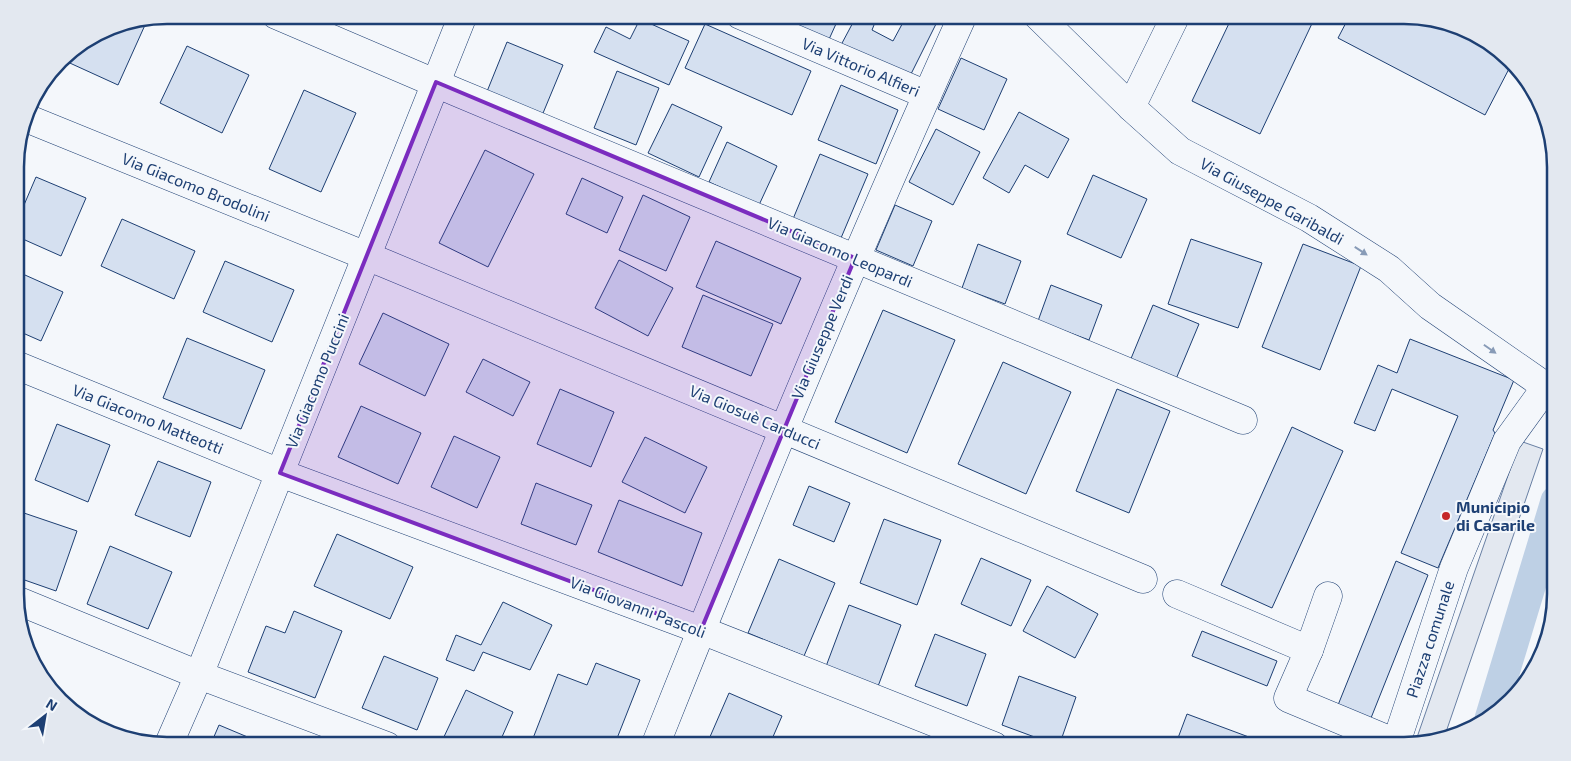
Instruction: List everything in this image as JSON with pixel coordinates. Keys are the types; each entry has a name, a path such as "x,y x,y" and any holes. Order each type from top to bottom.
{"street":[{"name":"Via Giacomo Leopardi","path":"297,24 1243,420"},
{"name":"Via Giacomo Puccini","path":"172,737 199,675 459,24"},
{"name":"Via Vittorio Alfieri","path":"761,24 927,96"},
{"name":"Via Giuseppe Verdi","path":"659,737 783,428 855,258 960,24"},
{"name":"Via Giuseppe Garibaldi","path":"1046,24 1131,107 1180,150 1309,218 1389,269 1430,306 1547,387"},
{"path":"1131,107 1172,24"},
{"name":"Via Giacomo Brodolini","path":"32,121 367,257"},
{"name":"Via Giosuè Carducci","path":"367,257 1143,579"},
{"name":"Via Giacomo Matteotti","path":"24,368 280,472"},
{"name":"Piazza comunale","path":"1398,737 1454,568 1507,441 1547,395"},
{"name":"Via Giovanni Pascoli","path":"280,472 701,630 971,737"},
{"path":"1177,594 1309,650 1328,596"},
{"path":"24,603 199,675 363,737"},
{"name":"Piazza comunale","path":"1309,650 1288,698 1382,737"}],"highlighted area":[{"path":"436,82 855,258 701,630 280,473"}],"shaded area":[{"path":"1520,441 1543,449 1446,731 1417,737"}],"building":[{"path":"638,24 651,24 689,41 669,85 594,52 606,27 630,39"},
{"path":"705,24 811,71 792,115 685,68"},
{"path":"783,24 836,24 826,46 782,26"},
{"path":"852,24 874,24 872,30 893,41 902,24 936,24 908,80 841,45"},
{"path":"1229,24 1312,24 1260,134 1192,101"},
{"path":"1345,24 1423,25 1450,31 1468,38 1499,59 1509,69 1485,115 1338,38"},
{"path":"145,25 118,85 69,63 103,38"},
{"path":"507,42 563,65 541,118 486,94"},
{"path":"187,46 249,75 222,133 160,103"},
{"path":"961,58 1007,79 984,130 938,109"},
{"path":"617,71 659,88 636,145 594,128"},
{"path":"841,85 898,110 876,164 818,140"},
{"path":"304,90 356,113 321,192 269,169"},
{"path":"672,104 722,127 699,177 648,153"},
{"path":"1019,112 1069,139 1048,178 1025,165 1009,193 983,178"},
{"path":"936,129 980,152 953,205 909,182"},
{"path":"727,142 777,166 759,205 709,182"},
{"path":"485,150 534,174 488,267 439,243"},
{"path":"820,154 868,174 841,238 793,219"},
{"path":"1093,175 1147,199 1121,258 1067,234"},
{"path":"36,177 86,198 61,256 24,240 24,205"},
{"path":"582,178 623,197 607,233 566,214"},
{"path":"643,195 690,217 666,271 619,250"},
{"path":"895,205 932,221 913,266 876,250"},
{"path":"122,219 195,251 174,299 101,266"},
{"path":"1191,239 1262,263 1238,328 1168,304"},
{"path":"716,241 801,278 781,324 696,287"},
{"path":"978,244 1021,261 1005,304 962,288"},
{"path":"1303,244 1361,266 1320,370 1262,347"},
{"path":"619,260 673,288 648,336 595,308"},
{"path":"225,261 294,290 272,342 203,312"},
{"path":"24,275 63,292 41,341 24,334"},
{"path":"1051,285 1102,305 1089,340 1038,321"},
{"path":"703,295 773,324 751,376 682,347"},
{"path":"1153,305 1199,324 1176,379 1130,361"},
{"path":"883,310 955,340 907,453 835,422"},
{"path":"383,313 449,344 425,396 359,364"},
{"path":"187,338 265,370 241,429 163,398"},
{"path":"1410,339 1514,380 1493,430 1495,433 1438,568 1401,553 1458,416 1392,389 1375,431 1354,423 1378,365 1397,373"},
{"path":"483,359 530,382 513,416 466,392"},
{"path":"1003,362 1071,392 1026,494 958,464"},
{"path":"560,389 614,412 591,467 537,444"},
{"path":"1117,389 1170,411 1129,513 1076,491"},
{"path":"361,406 421,433 398,484 338,457"},
{"path":"57,424 110,445 88,502 35,480"},
{"path":"1292,427 1343,451 1272,608 1221,585"},
{"path":"454,436 500,457 477,508 431,487"},
{"path":"645,437 707,467 685,513 622,482"},
{"path":"158,461 211,482 190,537 135,515"},
{"path":"536,483 592,505 576,545 521,524"},
{"path":"809,486 850,503 834,542 793,525"},
{"path":"619,500 702,533 682,586 598,552"},
{"path":"24,513 77,531 56,591 24,580"},
{"path":"884,519 941,540 917,605 860,583"},
{"path":"337,534 413,567 390,619 314,586"},
{"path":"110,546 172,572 148,629 87,604"},
{"path":"981,558 1031,580 1011,626 961,604"},
{"path":"779,559 835,583 804,656 748,633"},
{"path":"1396,561 1428,575 1369,723 1336,710"},
{"path":"1047,586 1098,614 1075,658 1023,631"},
{"path":"503,602 552,625 530,670 483,652 474,671 446,660 456,635 481,645"},
{"path":"849,605 901,625 877,689 825,669"},
{"path":"294,611 342,631 315,698 248,672 266,626 285,633"},
{"path":"1202,631 1277,661 1267,686 1192,656"},
{"path":"935,634 986,654 967,706 915,686"},
{"path":"384,656 438,678 417,730 362,708"},
{"path":"596,663 640,680 618,737 534,737 558,674 587,685"},
{"path":"1019,676 1076,697 1062,737 1035,737 1002,725"},
{"path":"466,690 513,712 502,737 444,737"},
{"path":"729,693 782,716 773,737 710,737"},
{"path":"1187,714 1249,737 1178,737"},
{"path":"219,725 248,737 214,737"}],"waterway":[{"path":"1494,706 1547,531"}],"place":[{"name":"Municipio di Casarile","path":"1446,516"}]}
